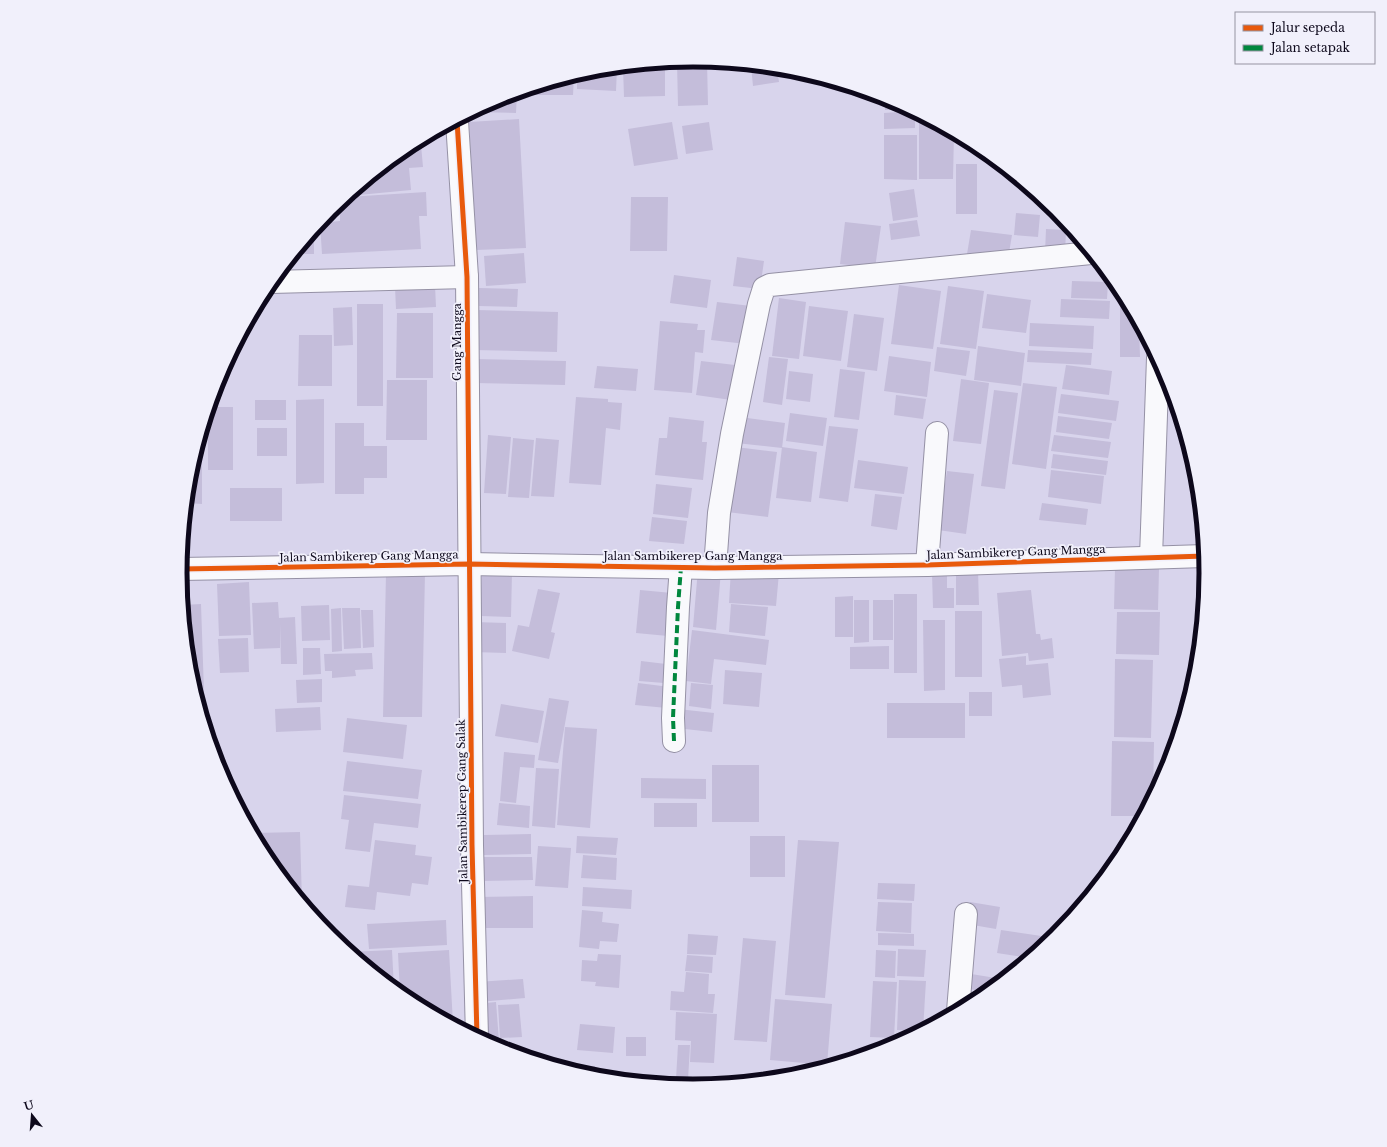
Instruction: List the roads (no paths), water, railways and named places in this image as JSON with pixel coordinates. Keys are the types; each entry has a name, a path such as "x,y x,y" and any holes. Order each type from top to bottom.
{"street":[{"name":"Gang Mangga","path":"457,125 467,277 469,564"},
{"path":"715,568 719,513 731,442 759,304 764,288 770,285 1085,254"},
{"path":"280,282 467,277"},
{"path":"1151,557 1158,372"},
{"path":"927,565 937,433"},
{"name":"Jalan Sambikerep Gang Mangga","path":"187,569 469,564 715,568 927,565 1199,556"},
{"name":"Jalan Sambikerep Gang Salak","path":"469,564 472,845 477,1031"},
{"path":"674,741 673,718 681,567"},
{"path":"958,1005 966,914"}]}
